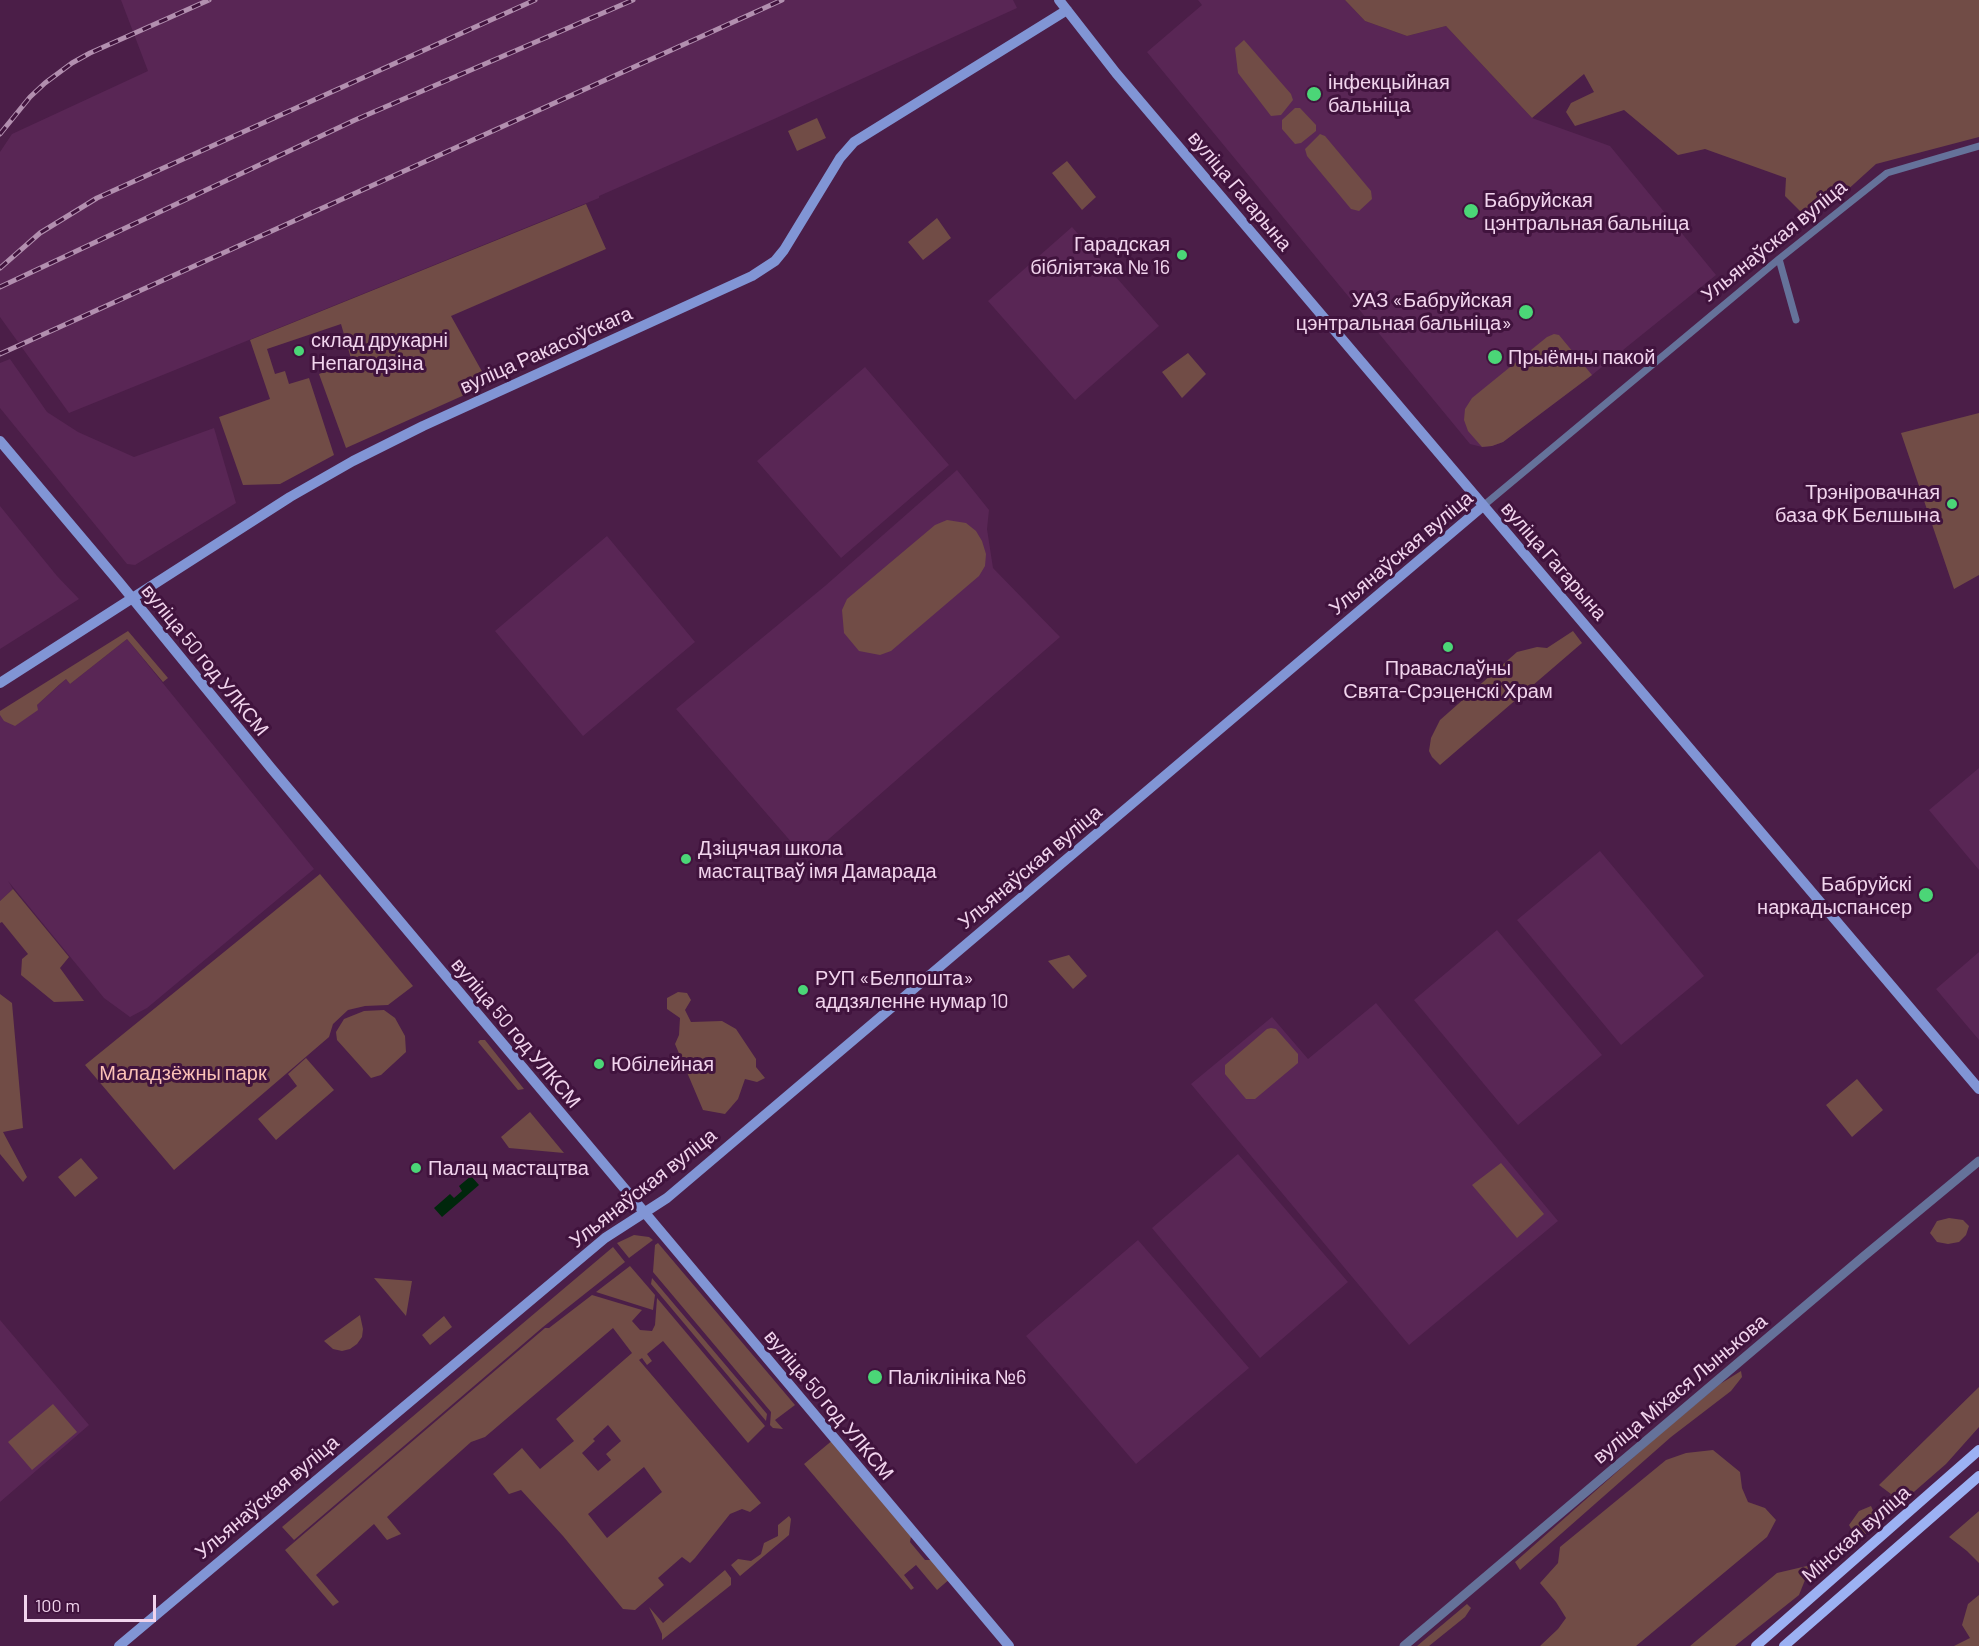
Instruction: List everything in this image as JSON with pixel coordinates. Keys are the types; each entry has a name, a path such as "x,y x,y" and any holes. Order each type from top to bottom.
{"main road":[{"name":"вуліца Гагарына","path":"1059,0 1116,73 1979,1089"},
{"name":"вуліца Ракасоўскага","path":"0,683 290,497 353,461 423,426 752,276 780,256 840,158 854,142 1067,10"},
{"name":"вуліца 50 год УЛКСМ","path":"0,441 132,598 270,768 1009,1646"},
{"name":"Ульянаўская вуліца","path":"119,1646 605,1238 667,1198 1484,506"},
{"name":"Мінская вуліца","path":"1756,1646 1979,1450"},
{"name":"Мінская вуліца","path":"1784,1646 1979,1476"}],"street":[{"name":"Ульянаўская вуліца","path":"1484,506 1779,258 1887,173 1979,146"},
{"path":"1779,258 1796,320"},
{"name":"вуліца Міхася Лынькова","path":"1404,1646 1979,1161"}],"shaded area":[{"path":"121,0 1013,0 1017,8 599,196 599,198 69,413 0,317 0,152 12,134 148,71"},
{"name":"Бабруйская цэнтральная бальніца","path":"1198,0 1345,0 1365,21 1407,36 1446,26 1532,118 1610,146 1716,275 1592,375 1503,442 1482,447 1470,444 1147,52 1202,5"},
{"path":"1072,227 1159,326 1075,400 988,301"},
{"path":"10,359 47,412 78,432 134,457 214,428 236,503 135,565 127,564 0,408 0,363"},
{"path":"865,367 949,465 841,558 757,461"},
{"path":"957,470 989,510 987,529 993,568 1060,637 806,859 676,709 825,586"},
{"path":"0,506 57,576 79,599 0,649"},
{"path":"607,536 695,642 583,736 495,631"},
{"path":"127,639 314,869 147,1008 130,1017 104,998 8,881 13,889 0,901 0,714 37,705 66,679 70,684"},
{"path":"1979,768 1979,870 1929,810"},
{"path":"1600,851 1704,976 1621,1045 1517,920"},
{"path":"1497,930 1602,1055 1518,1125 1414,1000"},
{"path":"1979,952 1979,1040 1936,989"},
{"path":"1376,1003 1558,1221 1409,1345 1191,1084 1272,1017 1308,1059"},
{"path":"1238,1154 1348,1282 1260,1358 1152,1228"},
{"path":"471,1176 479,1185 442,1217 434,1208 450,1194 454,1198 462,1191 459,1186"},
{"path":"1138,1240 1249,1368 1136,1464 1026,1336"},
{"path":"0,1320 89,1425 0,1502"}],"green space":[{"path":"1345,0 1979,0 1979,137 1876,164 1834,202 1804,215 1785,196 1786,178 1705,149 1678,155 1624,110 1575,126 1566,112 1571,103 1594,92 1584,74 1532,118 1446,26 1407,36 1365,21"},
{"path":"1244,40 1291,94 1293,100 1281,115 1271,116 1238,73 1235,48"},
{"path":"1295,108 1300,108 1316,125 1316,131 1301,143 1295,144 1282,129 1282,120"},
{"path":"817,118 826,138 797,151 788,131"},
{"path":"1320,134 1325,136 1371,191 1372,199 1359,211 1351,209 1307,156 1305,149"},
{"path":"1067,161 1096,197 1082,210 1052,173"},
{"path":"586,204 606,249 451,316 489,384 346,448 319,374 352,362 341,324 267,349 275,374 285,371 289,384 309,378 334,455 280,484 243,485 219,417 270,399 250,340"},
{"path":"937,218 951,238 923,260 908,242"},
{"path":"1554,334 1559,335 1592,375 1503,442 1482,447 1468,431 1464,420 1465,409 1472,398 1547,337"},
{"path":"1188,353 1206,374 1182,398 1162,372"},
{"name":"Трэніровачная база ФК Белшына","path":"1979,413 1979,575 1954,589 1901,433"},
{"path":"947,520 966,523 976,531 982,541 986,554 985,566 979,576 891,651 880,655 859,651 844,633 842,610 847,599 935,525"},
{"path":"128,631 168,678 163,682 127,639 70,684 66,679 37,705 38,710 15,726 4,721 0,711"},
{"path":"1573,631 1582,643 1440,765 1432,757 1429,751 1431,738 1440,720 1517,652 1537,647 1547,648"},
{"name":"Маладзёжны парк","path":"320,874 413,986 388,1005 365,1006 348,1010 333,1024 329,1037 174,1170 85,1065"},
{"path":"13,889 69,957 60,968 84,1001 54,1002 21,975 22,959 28,954 2,922 0,923 0,901"},
{"path":"1069,955 1087,976 1073,989 1048,961"},
{"path":"678,992 687,993 691,1000 685,1010 691,1022 722,1021 736,1029 756,1059 756,1067 765,1078 757,1082 745,1079 738,1099 725,1114 703,1110 675,1044 679,1035 680,1018 667,1009 667,998"},
{"path":"0,994 12,1003 23,1128 3,1132 27,1177 23,1182 0,1154"},
{"path":"384,1010 395,1018 405,1036 406,1052 381,1075 371,1078 337,1040 336,1032 344,1019 364,1011"},
{"path":"1271,1028 1276,1029 1298,1054 1298,1063 1255,1099 1246,1099 1225,1074 1225,1065"},
{"path":"485,1040 524,1089 518,1090 478,1042"},
{"path":"306,1058 334,1090 276,1140 258,1119 297,1086 288,1074"},
{"path":"1857,1079 1883,1110 1852,1137 1826,1105"},
{"path":"530,1112 564,1153 509,1148 501,1137"},
{"path":"81,1158 98,1178 75,1197 58,1177"},
{"path":"1501,1163 1544,1214 1517,1238 1472,1185"},
{"path":"1949,1218 1963,1220 1969,1226 1966,1235 1959,1242 1948,1244 1937,1242 1930,1233 1937,1221"},
{"path":"634,1235 649,1237 653,1240 629,1258 617,1243"},
{"path":"658,1243 795,1405 775,1420 783,1429 773,1428 770,1425 771,1412 653,1272 655,1245"},
{"path":"613,1247 625,1262 543,1327 294,1540 282,1527"},
{"path":"630,1266 655,1295 653,1310 596,1292"},
{"path":"374,1278 412,1281 406,1316"},
{"path":"652,1278 767,1414 766,1421 651,1284"},
{"path":"592,1295 642,1310 632,1321 640,1330 652,1331 655,1325 657,1298 765,1426 748,1443 663,1341 647,1354 652,1361 647,1365 642,1358 639,1360 761,1503 750,1512 742,1509 730,1514 690,1563 682,1557 658,1578 664,1585 635,1610 623,1609 563,1536 521,1490 509,1494 493,1474 522,1448 540,1469 574,1441 556,1419 632,1353 613,1328 485,1437 471,1442 387,1517 401,1534 387,1540 374,1524 316,1575 339,1602 333,1606 285,1550 545,1328 549,1328","holes":["608,1425 621,1441 606,1454 611,1460 598,1471 582,1453","644,1467 662,1492 607,1538 588,1514"]},
{"path":"360,1315 363,1329 362,1337 357,1344 342,1351 333,1349 324,1341"},
{"path":"444,1316 452,1327 430,1345 422,1335"},
{"path":"1741,1371 1742,1377 1731,1391 1671,1437 1520,1570 1515,1562 1653,1440 1720,1384"},
{"path":"1979,1387 1979,1427 1946,1464 1892,1511 1884,1507 1891,1494 1879,1485"},
{"path":"53,1404 77,1432 32,1470 8,1442"},
{"path":"834,1439 912,1531 910,1542 925,1560 936,1560 951,1578 937,1590 916,1565 904,1575 914,1588 911,1590 804,1464"},
{"path":"1713,1450 1740,1472 1742,1488 1748,1502 1765,1508 1776,1520 1767,1537 1636,1646 1540,1646 1566,1618 1540,1583 1558,1563 1560,1547 1666,1460 1686,1453"},
{"path":"1871,1506 1875,1515 1874,1526 1861,1538 1854,1534 1849,1525 1859,1511"},
{"path":"1979,1511 1979,1563 1949,1537"},
{"path":"789,1516 791,1519 789,1535 740,1576 731,1565 738,1559 751,1561 761,1554 764,1543 778,1536 778,1525"},
{"path":"1811,1565 1799,1595 1735,1646 1690,1646 1777,1573"},
{"path":"725,1570 731,1578 731,1585 662,1640 662,1634 649,1607 663,1623"},
{"path":"1979,1595 1979,1646 1954,1646 1970,1638 1962,1625 1968,1604"},
{"path":"1467,1604 1471,1608 1465,1617 1429,1646 1417,1646"}],"railway":[{"path":"0,134 30,97 72,63 209,0"},
{"path":"0,268 40,233 97,198 535,0"},
{"path":"0,287 355,120 633,0"},
{"path":"0,354 782,0"}],"place":[{"name":"інфекцыйная бальніца","path":"1314,94"},
{"name":"Бабруйская цэнтральная бальніца","path":"1471,211"},
{"name":"Гарадская бібліятэка № 16","path":"1182,255"},
{"name":"УАЗ «Бабруйская цэнтральная бальніца»","path":"1526,312"},
{"name":"склад друкарні Непагодзіна","path":"299,351"},
{"name":"Прыёмны пакой","path":"1495,357"},
{"name":"Трэніровачная база ФК Белшына","path":"1952,504"},
{"name":"Праваслаўны Свята-Срэценскі Храм","path":"1448,647"},
{"name":"Дзіцячая школа мастацтваў імя Дамарада","path":"686,859"},
{"name":"Бабруйскі наркадыспансер","path":"1926,895"},
{"name":"РУП «Белпошта» аддзяленне нумар 10","path":"803,990"},
{"name":"Юбілейная","path":"599,1064"},
{"name":"Палац мастацтва","path":"416,1168"},
{"name":"Паліклініка №6","path":"875,1377"}]}
